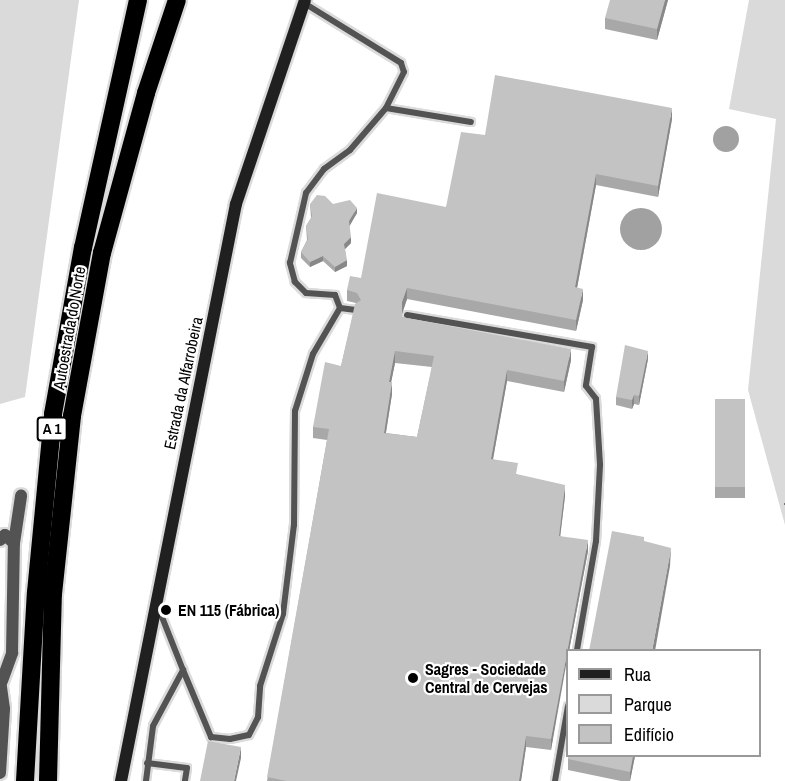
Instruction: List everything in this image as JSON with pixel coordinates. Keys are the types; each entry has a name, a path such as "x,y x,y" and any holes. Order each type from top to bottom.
{"highway":[{"name":"Autoestrada do Norte","path":"24,781 36,592 53,414 83,248 138,0"},
{"name":"Autoestrada do Norte","path":"48,781 53,594 72,416 102,253 146,93 177,0"}],"main road":[{"name":"Estrada da Alfarrobeira","path":"121,781 155,601 236,204 305,1"}],"street":[{"path":"0,774 1,680 12,653 14,543 21,496"},
{"path":"0,540 5,536 14,543"}],"lane":[{"path":"305,1 401,63 404,72 386,108 350,150 324,169 306,193 290,263 294,282 306,293 335,295 340,308"},
{"path":"386,108 471,122"},
{"path":"340,308 356,310"},
{"path":"155,601 211,737 230,739 249,735 258,717 260,686 283,614 294,525 295,411 313,354 340,308"},
{"path":"407,315 592,347 586,386 596,399 600,465 596,530 577,649"},
{"path":"146,781 153,726 183,670"},
{"path":"555,781 566,712"},
{"path":"147,763 187,768 185,781"}],"green space":[{"path":"0,0 79,0 25,397 0,404"},
{"path":"749,0 785,0 785,525 748,390 776,119 729,109"}],"shaded area":[{"path":"726,126 735,130 739,139 735,148 726,152 717,148 713,139 717,130"},
{"path":"641,208 656,214 662,229 656,244 641,250 626,244 620,229 626,214"}],"building":[{"path":"610,0 665,0 657,29 605,18"},
{"path":"495,75 672,108 658,186 596,174 575,287 583,289 576,320 407,288 402,302 402,317 571,349 564,381 507,370 491,459 518,463 516,474 565,485 559,536 588,540 551,739 526,736 519,781 287,781 267,777 329,429 313,427 325,362 341,366 355,304 361,300 357,293 347,290 350,276 361,278 377,193 446,207 461,132 485,135","holes":["395,351 434,356 417,437 384,433 392,382 389,382"]},
{"path":"317,195 325,196 333,204 350,200 357,208 349,221 351,237 344,244 347,260 335,267 323,256 310,262 301,252 308,239 306,226 312,216 310,204"},
{"path":"625,345 648,351 639,396 634,395 632,400 616,397"},
{"path":"715,399 745,399 745,487 715,487"},
{"path":"612,531 644,537 644,541 671,548 652,649 589,649"},
{"path":"208,741 241,747 234,781 200,781"},
{"path":"568,757 633,757 630,772 568,759"}],"place":[{"name":"EN 115 (Fábrica)","path":"166,610"},
{"name":"Sagres - Sociedade Central de Cervejas","path":"413,678"}]}
